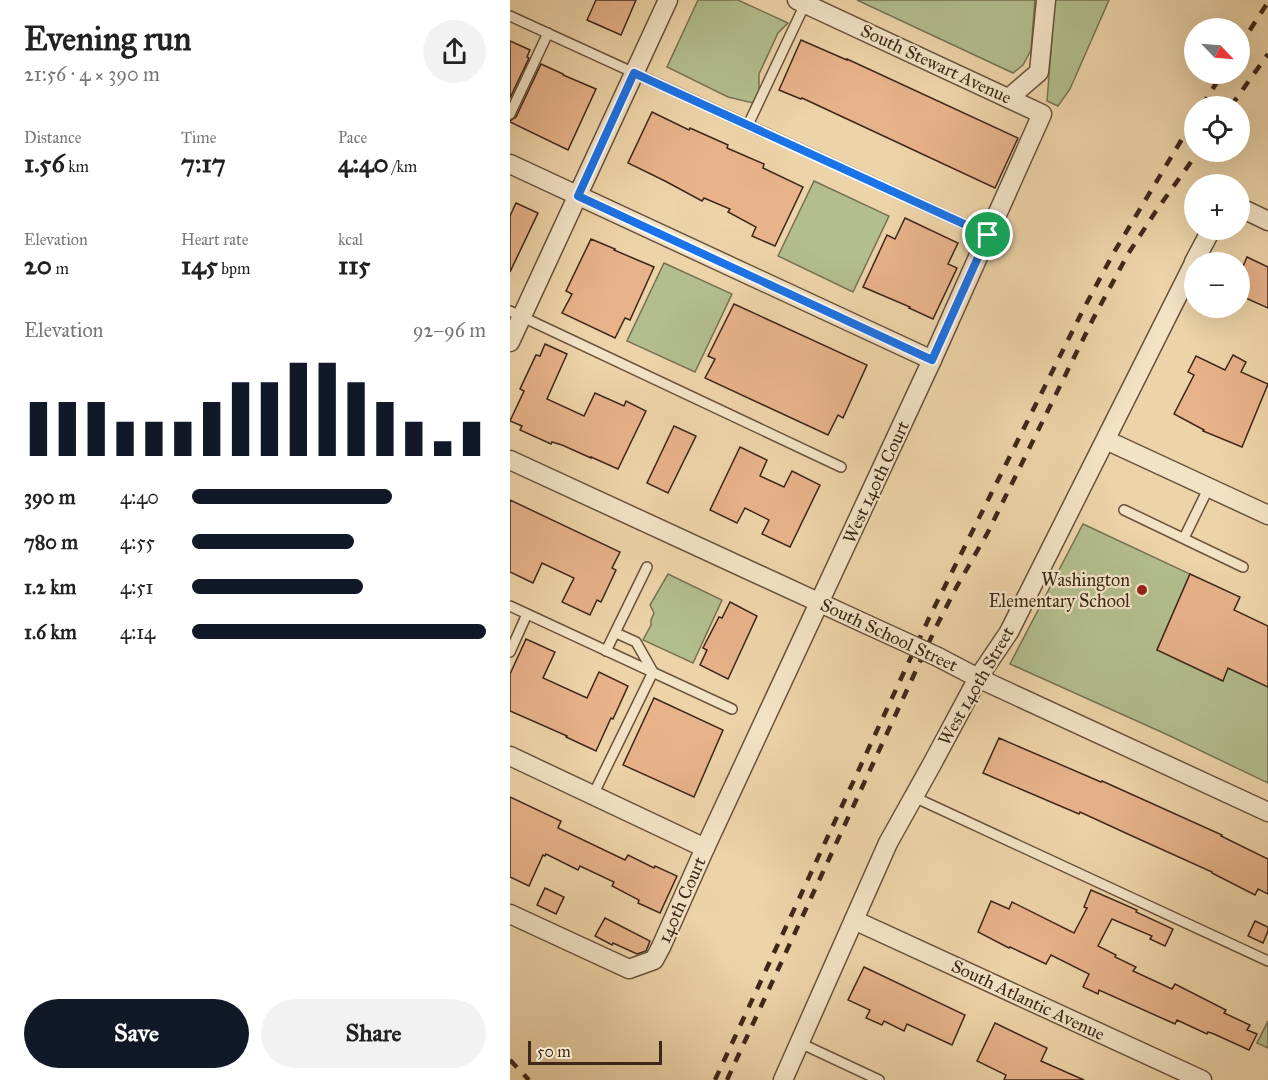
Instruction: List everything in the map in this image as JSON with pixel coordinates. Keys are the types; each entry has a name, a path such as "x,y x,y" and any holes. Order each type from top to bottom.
{"street":[{"path":"510,342 516,314 578,196 668,0"},
{"path":"1009,98 1039,72 1046,0"},
{"name":"South Stewart Avenue","path":"801,2 1042,114"},
{"name":"West 140th Court","path":"705,848 932,360 1042,114"},
{"path":"510,164 932,360"},
{"path":"1250,212 1268,221"},
{"name":"West 140th Street","path":"783,1080 888,843 978,678 1009,632 1184,283"},
{"path":"1106,440 1268,515"},
{"name":"South School Street","path":"510,460 1268,812"},
{"path":"510,756 705,848"},
{"name":"140th Court","path":"510,914 629,969 654,960 705,848"},
{"name":"South Atlantic Avenue","path":"855,920 1202,1080"}],"lane":[{"path":"748,125 801,2"},
{"path":"510,16 988,235"},
{"path":"510,114 548,33"},
{"path":"516,314 841,467"},
{"path":"1184,538 1209,488"},
{"path":"1124,510 1243,567"},
{"path":"606,651 647,567"},
{"path":"510,606 732,709"},
{"path":"510,652 527,614"},
{"path":"616,633 636,642 652,672"},
{"path":"593,795 652,672"},
{"path":"914,797 1268,961"},
{"path":"800,1043 879,1080"}],"green space":[{"path":"698,0 738,0 788,23 778,33 759,74 759,91 753,103 728,97 667,67"},
{"path":"857,0 1035,0 1031,50 1023,65 1013,73"},
{"path":"1055,0 1109,0 1070,89 1058,106 1047,101"},
{"path":"814,181 889,216 853,292 778,256"},
{"path":"664,263 732,294 695,372 627,341"},
{"path":"1083,524 1190,574 1157,650 1222,681 1228,668 1268,687 1268,783 1010,664"},
{"path":"668,574 722,600 693,663 643,640 654,613 650,605"},
{"path":"1268,1021 1268,1048 1257,1043"}],"building":[{"path":"596,0 636,0 621,35 587,20"},
{"path":"801,40 1018,138 995,188 802,98 779,90"},
{"path":"510,41 530,50 527,57 529,58 510,98"},
{"path":"541,64 596,89 568,150 510,122 516,117"},
{"path":"652,112 728,145 727,148 764,164 763,168 803,187 775,246 752,236 756,227 728,212 730,209 704,198 702,201 628,163"},
{"path":"516,203 538,213 510,272 510,216"},
{"path":"905,218 958,243 948,264 957,268 933,319 863,287 887,235 895,239"},
{"path":"591,239 654,267 630,320 625,318 615,338 562,313 572,294 566,291"},
{"path":"1250,258 1268,267 1268,308 1250,300"},
{"path":"734,304 867,365 843,418 838,415 828,435 705,378 715,359 708,356"},
{"path":"545,344 567,354 547,399 584,416 595,393 624,406 626,401 646,411 618,469 562,445 552,442 551,444 520,430 522,426 510,421 524,391 520,389 536,355 540,356"},
{"path":"1233,355 1246,362 1241,372 1268,384 1242,447 1203,431 1174,414 1194,375 1188,372 1196,356 1225,370"},
{"path":"674,426 696,436 668,493 647,483"},
{"path":"740,447 767,460 760,476 784,487 792,471 820,485 790,547 762,534 769,520 745,508 737,523 710,510"},
{"path":"510,500 620,552 612,568 616,570 601,602 597,600 590,615 562,602 574,578 542,563 533,583 510,572"},
{"path":"1190,574 1240,597 1234,610 1268,626 1268,687 1228,668 1223,681 1157,650"},
{"path":"730,602 757,616 728,679 700,665 707,650 703,648 719,617 722,618"},
{"path":"526,639 555,652 543,678 587,698 599,672 628,686 596,751 510,711 510,674"},
{"path":"654,698 723,730 694,797 623,765"},
{"path":"999,738 1102,781 1222,835 1268,859 1268,894 1258,889 1255,895 1212,872 1080,812 1079,814 983,773"},
{"path":"510,797 561,821 558,828 625,860 628,855 677,876 660,913 638,903 639,900 612,886 614,882 580,866 578,870 546,854 543,855 529,886 510,877"},
{"path":"545,888 564,897 556,914 537,905"},
{"path":"1091,890 1173,929 1165,946 1150,939 1152,936 1112,919 1098,946 1136,967 1133,971 1172,989 1175,984 1226,1010 1224,1013 1250,1025 1247,1030 1257,1034 1249,1050 1177,1020 1175,1024 1099,990 1098,994 1083,987 1089,974 1051,955 1046,964 978,932 991,901 1009,909 1012,902 1074,933 1087,908 1084,907"},
{"path":"605,918 650,941 646,951 637,954 595,936"},
{"path":"1255,921 1268,927 1263,943 1248,936"},
{"path":"864,967 965,1015 952,1045 907,1024 904,1031 884,1021 882,1025 866,1018 870,1010 848,1000"},
{"path":"995,1023 1047,1048 1041,1061 1084,1080 1004,1080 1006,1075 977,1061"}],"railway":[{"path":"1250,30 1268,2"},
{"path":"1238,96 1268,54"},
{"path":"1208,96 1216,84"},
{"path":"715,1080 930,616 1082,312 1113,254 1184,136"},
{"path":"727,1080 936,627 988,532 1093,319 1128,254 1191,162"},
{"path":"510,1060 529,1080"}],"place":[{"name":"Washington Elementary School","path":"1142,590"}],"route":[{"path":"634,73 988,235 932,360 578,196 634,73"}]}
